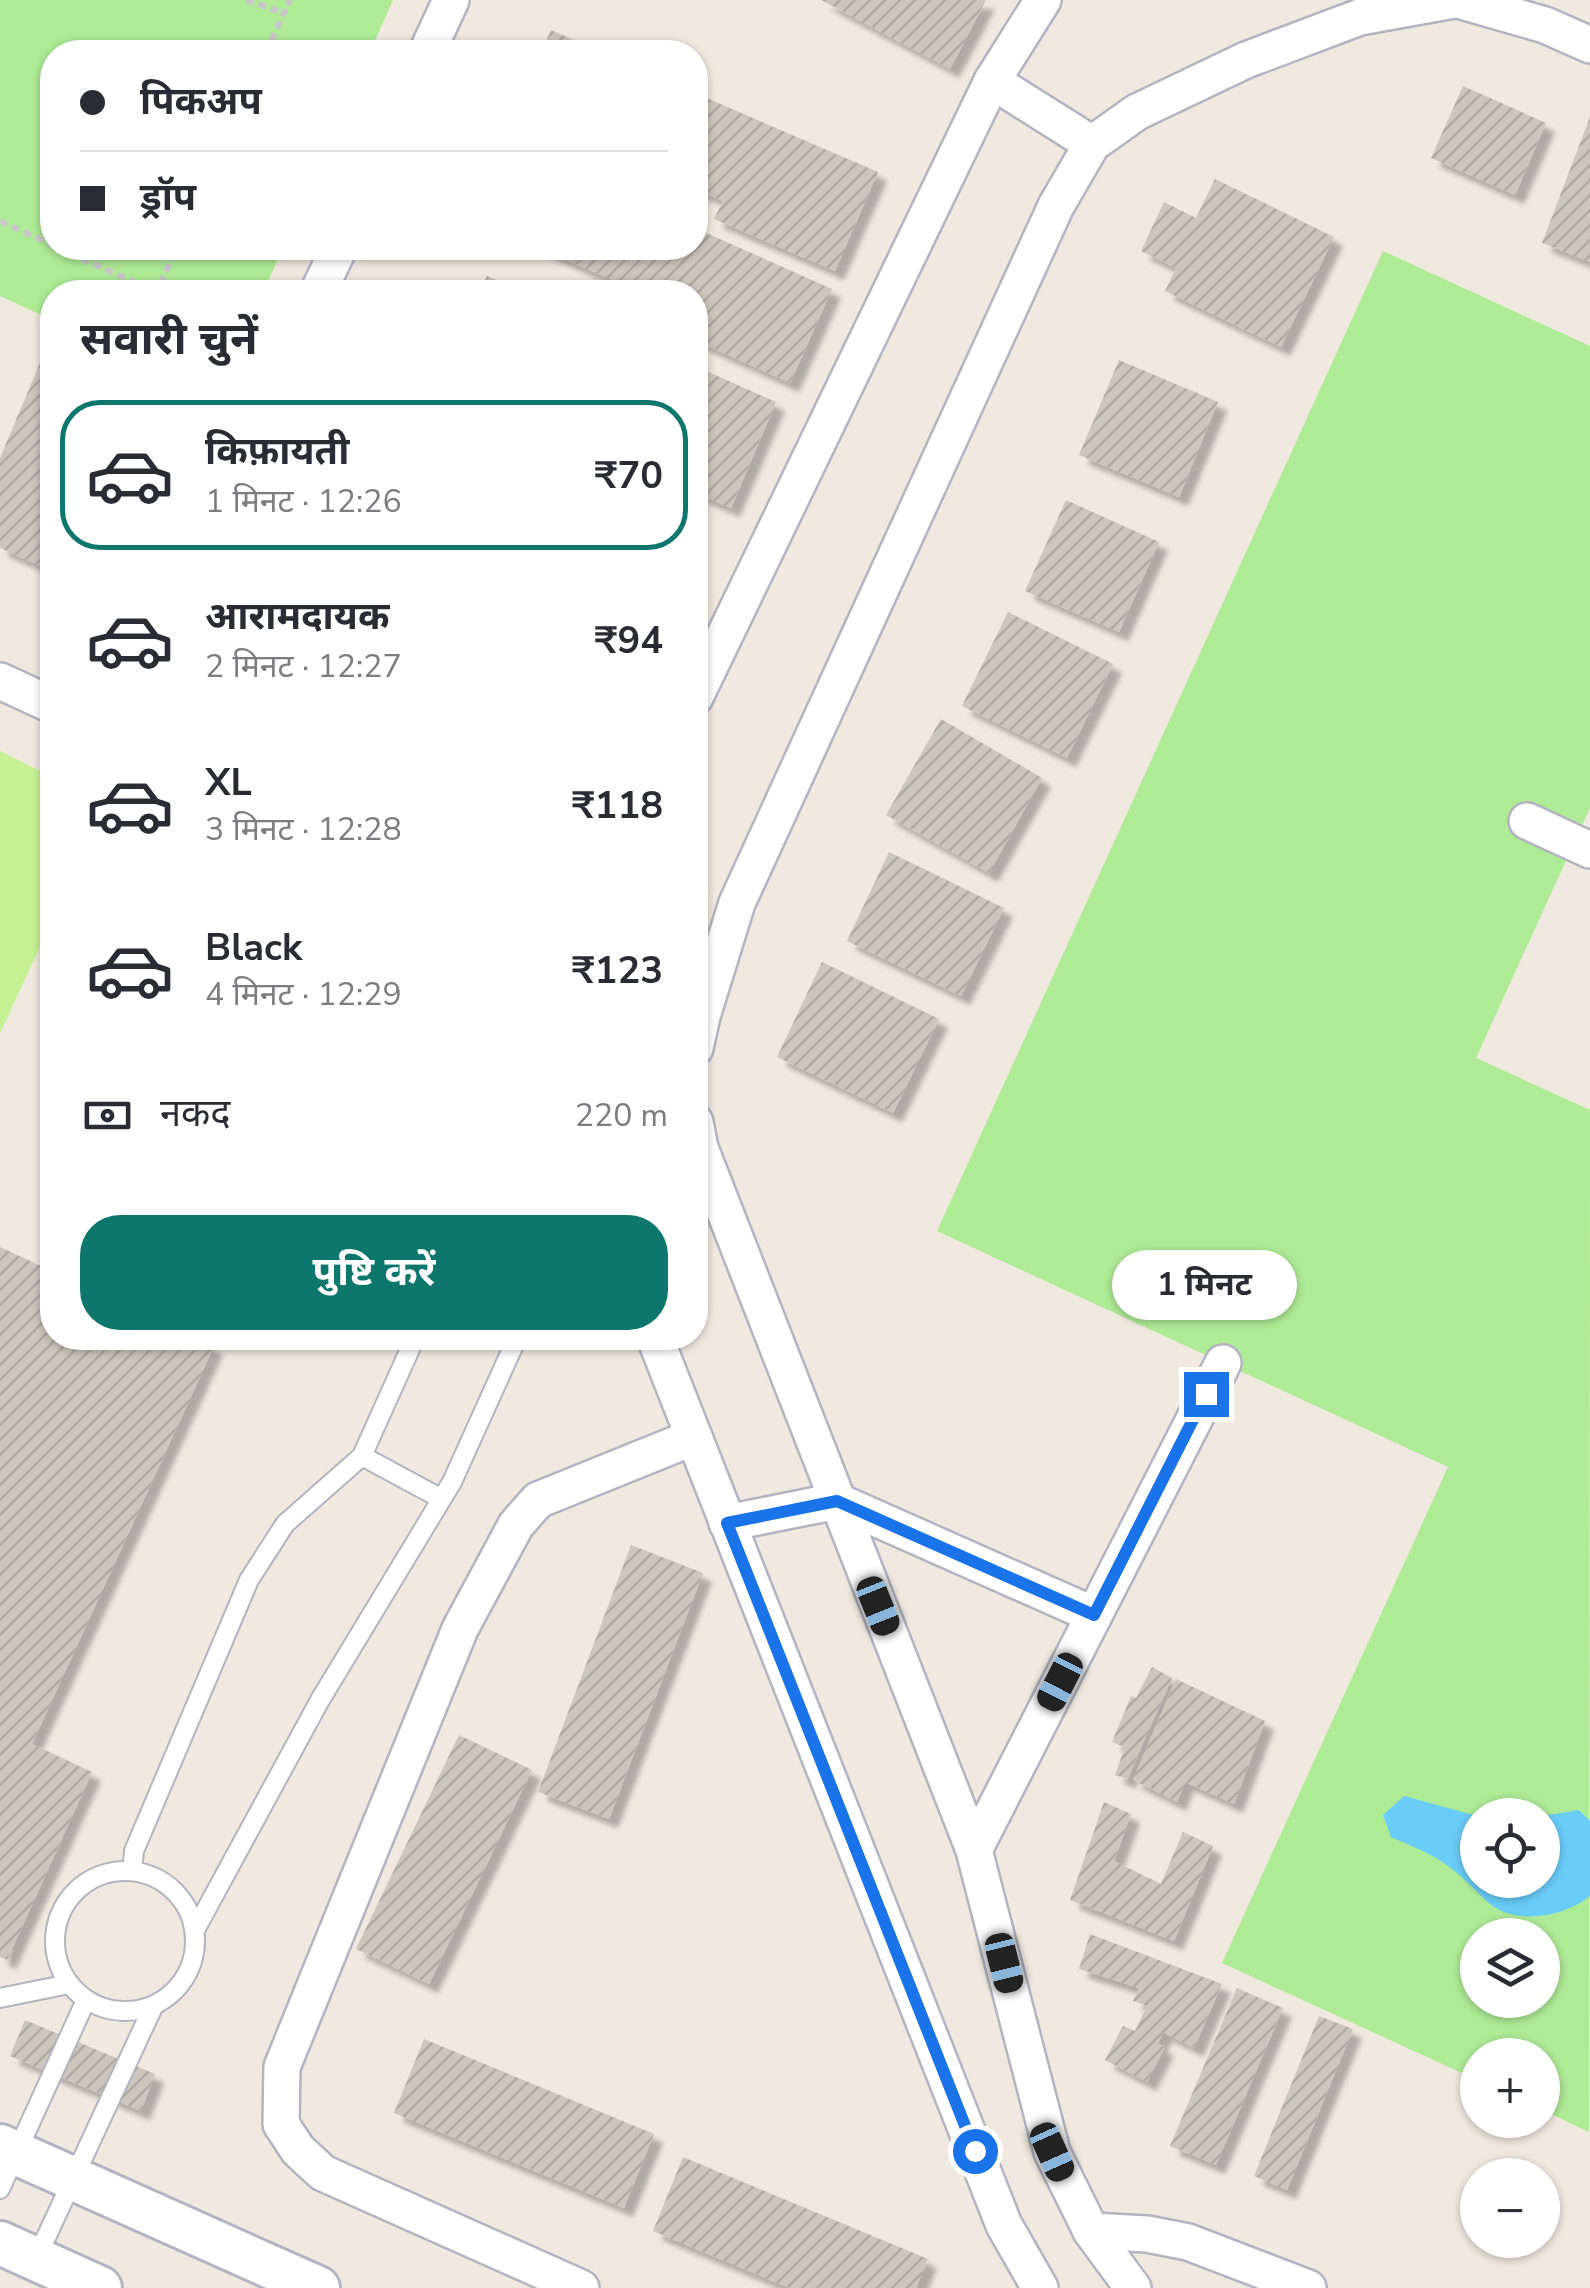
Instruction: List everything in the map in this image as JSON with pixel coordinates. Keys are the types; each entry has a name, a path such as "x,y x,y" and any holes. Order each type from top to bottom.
{"street":[{"path":"433,40 451,0"},
{"path":"708,670 992,81 1044,0"},
{"path":"708,994 746,885 1056,206 1092,144 1137,112 1246,60 1360,17 1456,0 1545,25 1590,45"},
{"path":"992,81 1092,144"},
{"path":"0,681 40,699"},
{"path":"1527,822 1590,850"},
{"path":"708,1169 974,1850 1052,2152 1092,2231 1134,2288"},
{"path":"660,1350 1004,2225 1040,2288"},
{"path":"974,1850 1223,1363"},
{"path":"581,2288 323,2173 298,2150 282,2124 282,2068 460,1629 516,1525 538,1500 694,1437"},
{"path":"727,1523 837,1501 1094,1615"},
{"path":"6,2163 72,2178 318,2288"},
{"path":"1092,2231 1148,2234 1188,2242 1308,2288"},
{"path":"18,2251 100,2288"}],"lane":[{"path":"132,1870 134,1851 249,1580 285,1524 362,1456 409,1350"},
{"path":"196,1930 320,1700 452,1482 512,1350"},
{"path":"362,1456 440,1498"},
{"path":"132,1870 154,1876 188,1908 196,1930 195,1953 187,1976 173,1994 153,2007 131,2012 108,2010 86,2000 69,1984 58,1964 54,1940 58,1917 86,1881 108,1872 132,1870"},
{"path":"0,1998 69,1984"},
{"path":"6,2163 86,2000"},
{"path":"18,2251 72,2178 153,2007"}],"path":[{"path":"246,0 284,13"},
{"path":"272,40 290,0"},
{"path":"0,221 40,239"},
{"path":"86,260 130,280"}],"green space":[{"path":"0,0 393,0 375,40 40,40 40,260 278,260 268,280 40,280 40,314 0,296"},
{"path":"1383,251 1590,346 1590,808 1476,1058 1590,1110 1589,2132 1560,2118 1560,2038 1460,2038 1460,2072 1222,1963 1448,1467 937,1231"},
{"path":"0,751 40,771 40,947 0,1033"}],"water":[{"path":"1404,1796 1460,1811 1460,1876 1423,1851 1391,1837 1383,1815"},
{"path":"1579,1810 1590,1821 1590,1896 1557,1913 1544,1915 1518,1916 1494,1907 1484,1898 1560,1898 1560,1813"}],"building":[{"path":"821,0 986,0 950,69"},
{"path":"551,30 574,40 546,40"},
{"path":"1463,86 1546,123 1515,195 1431,158"},
{"path":"708,99 878,172 835,271 714,219 723,201 708,195"},
{"path":"1590,117 1590,262 1542,243"},
{"path":"1215,179 1334,237 1281,347 1165,291 1176,268 1141,251 1164,202 1196,218"},
{"path":"708,234 832,289 790,383 708,346 708,280 612,280 567,260 708,260"},
{"path":"1119,360 1218,402 1179,497 1079,455"},
{"path":"40,363 40,566 0,548 0,458"},
{"path":"708,372 776,402 731,508 708,498"},
{"path":"1066,500 1159,542 1119,632 1025,591"},
{"path":"1008,612 1113,664 1067,758 962,706"},
{"path":"941,719 1042,778 989,873 886,815"},
{"path":"889,852 1004,908 961,996 847,941"},
{"path":"822,962 939,1019 893,1113 777,1057"},
{"path":"0,1247 40,1265 40,1350 212,1350 32,1744 92,1772 7,1960 0,1957"},
{"path":"631,1545 703,1573 609,1819 538,1792"},
{"path":"1152,1667 1172,1678 1127,1779 1115,1775 1125,1747 1112,1742 1131,1696 1136,1698"},
{"path":"1176,1679 1265,1721 1234,1804 1185,1782 1177,1802 1133,1780"},
{"path":"459,1735 532,1770 429,1984 356,1949"},
{"path":"1104,1802 1131,1814 1114,1861 1161,1884 1183,1832 1213,1846 1174,1941 1070,1900"},
{"path":"1090,1934 1222,1984 1194,2048 1163,2032 1158,2044 1165,2047 1147,2082 1105,2060 1123,2026 1135,2031 1147,2006 1133,2001 1139,1988 1079,1969"},
{"path":"1237,1988 1283,2008 1216,2165 1170,2146"},
{"path":"1319,2016 1353,2029 1287,2190 1254,2176"},
{"path":"25,2020 155,2074 141,2111 10,2056"},
{"path":"424,2039 654,2134 624,2208 394,2113"},
{"path":"683,2157 928,2259 916,2288 789,2288 653,2231"}],"route":[{"path":"975,2151 727,1523 837,1501 1094,1615 1206,1394"}]}
